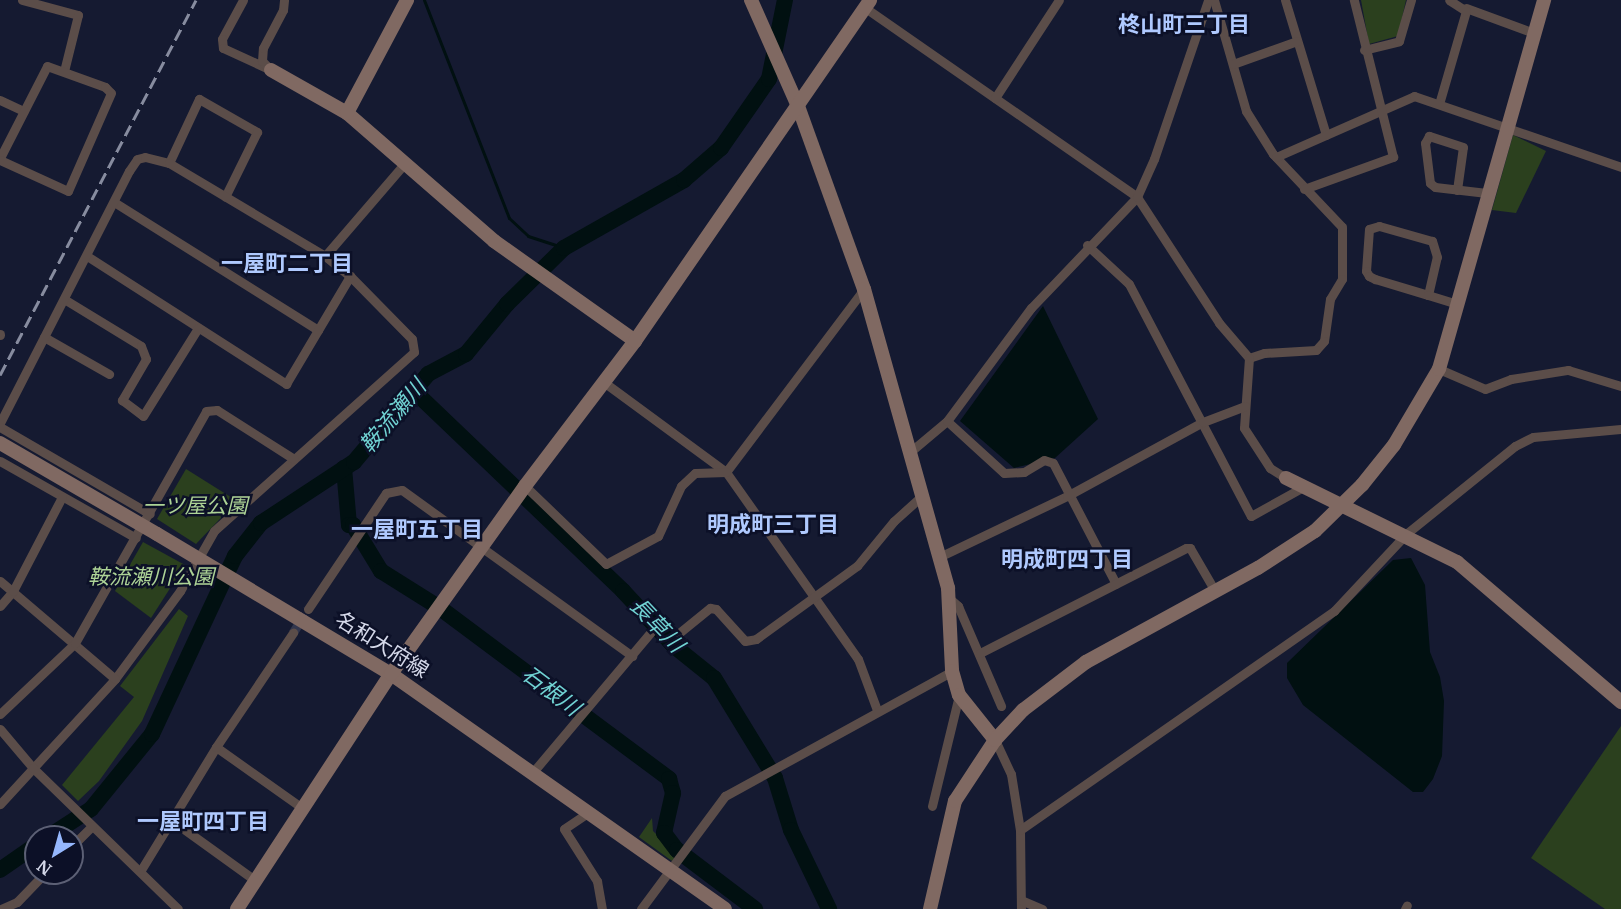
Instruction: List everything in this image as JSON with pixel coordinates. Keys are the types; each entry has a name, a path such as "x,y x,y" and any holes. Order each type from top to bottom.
{"street":[{"path":"22,0 78,15 64,71"},
{"path":"243,0 222,39 224,48 271,70 347,113 452,208 521,261 635,341"},
{"path":"271,70 262,61 263,48 283,10 284,0"},
{"path":"347,113 407,0"},
{"path":"750,0 798,105 864,290 950,599 952,670 959,695 995,740 1011,774 1020,830 1022,905 1042,909"},
{"path":"995,98 1059,0"},
{"path":"910,452 947,421 1031,308 1087,245 1137,197 1154,159 1208,0"},
{"path":"1214,0 1246,111 1276,157 1342,227 1342,279 1330,299 1324,341 1316,350 1264,353 1249,358"},
{"path":"1285,0 1326,135"},
{"path":"1304,189 1393,157 1364,50 1354,0"},
{"path":"1364,50 1399,41 1411,0"},
{"path":"1449,0 1534,33"},
{"path":"930,909 955,801 995,740 1067,675 1290,549 1343,504 1394,445 1439,369 1486,193 1544,0"},
{"path":"237,909 392,674 522,491 635,341 867,4 995,98 1137,197 1219,323 1249,358 1244,428 1270,468 1303,487 1406,534 1457,562 1621,702"},
{"path":"1439,104 1466,8"},
{"path":"1233,64 1297,41"},
{"path":"47,66 105,87 111,93 68,191 0,159 24,111 47,66"},
{"path":"1276,157 1414,96 1506,125 1621,167"},
{"path":"169,163 199,99 257,132 225,197"},
{"path":"0,100 24,111"},
{"path":"1457,190 1463,147 1429,136 1425,143 1430,183 1457,190 1486,193"},
{"path":"0,804 115,679 180,591 214,531 414,352 412,339 350,276 326,256 169,163 137,159 0,425 150,514"},
{"path":"326,256 404,164"},
{"path":"114,202 318,330"},
{"path":"1428,295 1437,257 1432,241 1379,226 1369,229 1366,271 1369,276 1428,295 1455,303"},
{"path":"1087,245 1130,284 1251,516 1303,487"},
{"path":"87,256 286,384 350,276"},
{"path":"726,472 864,290"},
{"path":"64,298 141,346 146,359 122,400 143,416 198,328"},
{"path":"44,337 109,374"},
{"path":"1439,369 1485,389 1512,379 1568,370 1621,386"},
{"path":"605,383 726,472 858,659 878,710"},
{"path":"937,558 1067,495 1203,422 1245,406"},
{"path":"0,714 75,644 210,408 294,459"},
{"path":"947,421 1004,472 1024,472 1044,460 1053,463 1067,495 1116,584"},
{"path":"1020,830 1334,611 1406,534 1515,446 1533,436 1621,429"},
{"name":"名和大府線","path":"0,443 392,674 724,909"},
{"path":"0,460 136,538"},
{"path":"522,491 606,564 657,536 681,486 695,473 726,472"},
{"path":"308,609 386,493 402,490 483,546 632,656"},
{"path":"0,606 13,591 62,497"},
{"path":"679,633 710,608 716,609 745,641 756,639 858,566 894,521 921,497"},
{"path":"980,654 1186,548 1190,548 1215,591"},
{"path":"0,581 115,679"},
{"path":"950,599 958,606 1001,706"},
{"path":"533,772 662,619"},
{"path":"141,870 216,747 293,633"},
{"path":"641,909 725,796 952,670"},
{"path":"932,806 959,695"},
{"path":"0,729 33,768 91,826 141,870 178,909"},
{"path":"216,747 302,808"},
{"path":"589,812 564,829 597,881 602,909"},
{"path":"170,819 256,881"},
{"path":"84,833 91,826"},
{"path":"1,909 17,902 33,885"}],"green space":[{"path":"1361,0 1406,0 1398,36 1369,44"},
{"path":"1513,135 1546,151 1516,213 1492,210"},
{"name":"一ツ屋公園","path":"186,469 237,501 196,544 157,519"},
{"name":"鞍流瀬川公園","path":"143,542 185,565 151,618 115,591"},
{"path":"179,609 188,616 142,721 99,781 78,801 62,785 134,697 120,686"},
{"path":"1621,726 1621,909 1605,909 1531,858"},
{"path":"652,818 653,831 677,855 672,861 639,837"}],"shaded area":[{"path":"1043,306 1098,419 1055,458 1014,468 960,421"},
{"path":"1411,558 1425,585 1430,652 1440,677 1444,701 1442,756 1433,779 1423,792 1413,792 1303,705 1287,678 1287,663 1393,560"}],"waterway":[{"path":"424,0 509,218 528,236 564,248"},
{"name":"鞍流瀬川","path":"66,825 91,809 152,734 235,556 261,523 354,462 428,374 466,354 507,304 564,248 684,180 721,148 769,79 785,0"},
{"name":"長草川","path":"414,391 623,591 674,646 714,678 775,778 791,830 829,909"},
{"name":"石根川","path":"344,468 349,525 353,525 381,571 440,608 669,779 673,793 664,833 677,850 755,909"},
{"name":"鞍流瀬川","path":"0,870 24,853"}],"tunnel":[{"path":"293,633 308,609"}],"railway":[{"path":"0,375 196,0"}],"district":[{"name":"柊山町三丁目","path":"1184,25"},
{"name":"一屋町二丁目","path":"287,264"},
{"name":"明成町三丁目","path":"773,525"},
{"name":"一屋町五丁目","path":"417,530"},
{"name":"明成町四丁目","path":"1067,560"},
{"name":"一屋町四丁目","path":"203,822"}]}
